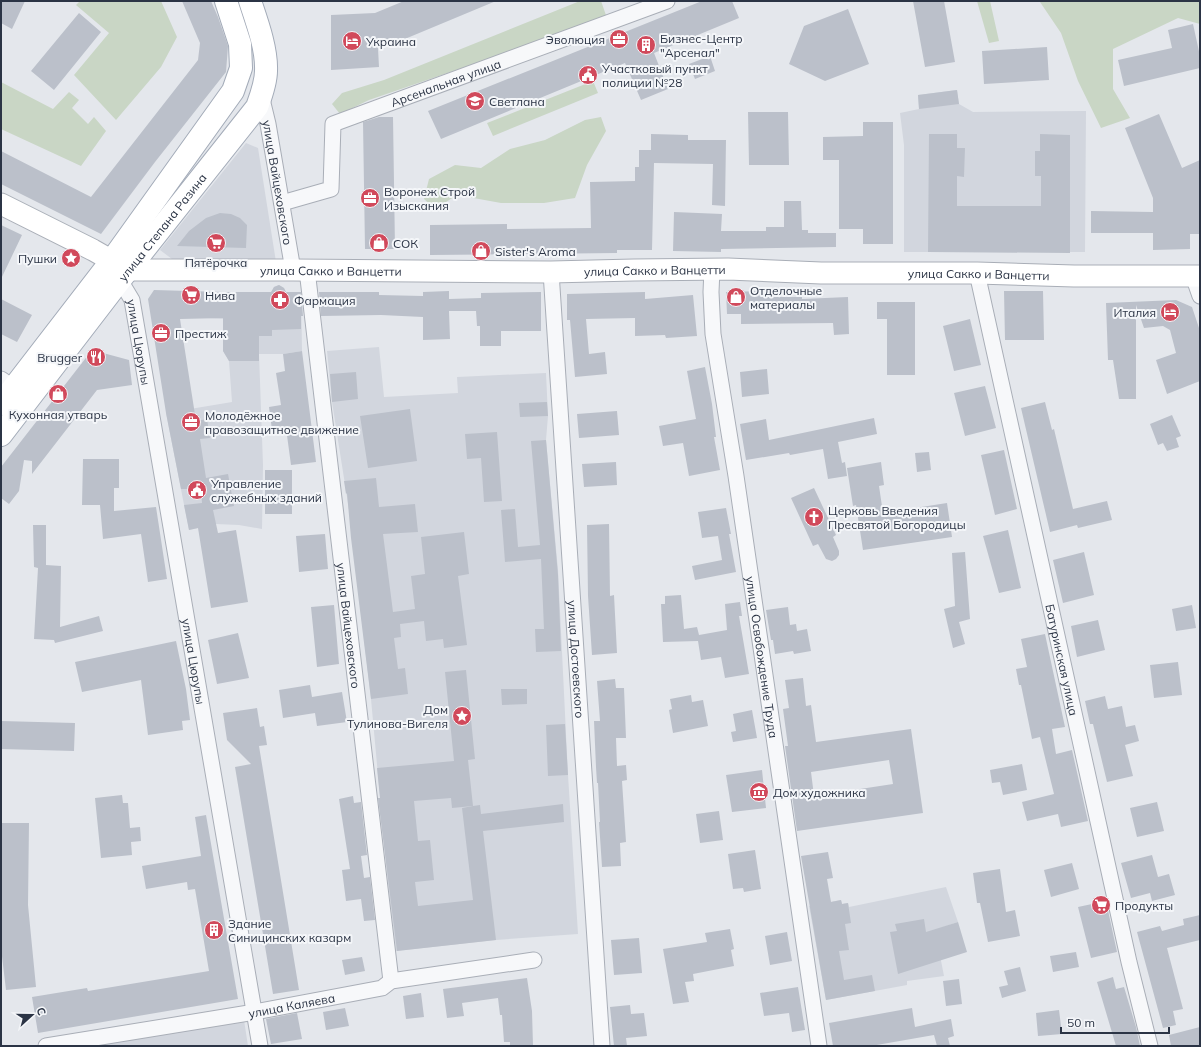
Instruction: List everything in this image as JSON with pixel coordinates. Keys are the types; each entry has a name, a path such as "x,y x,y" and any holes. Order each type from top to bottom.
{"main road":[{"name":"улица Степана Разина","path":"1,435 120,270 233,91 241,68 240,44 226,1"},
{"name":"улица Степана Разина","path":"5,390 120,270 257,108 262,95 266,71 262,37 250,1"}],"street":[{"name":"Арсенальная улица","path":"282,203 331,189 333,124 667,1"},
{"name":"улица Вайцеховского","path":"262,95 282,203 300,270 391,981"},
{"path":"1,204 93,250 120,270"},
{"name":"улица Сакко и Ванцетти","path":"120,270 551,272 712,269 822,273 977,273 1074,276 1196,276"},
{"name":"улица Освобождение Труда","path":"712,269 711,292 713,334 737,484 819,1046"},
{"name":"улица Цюрупы","path":"120,270 132,300 260,1046"},
{"name":"улица Достоевского","path":"551,272 602,1046"},
{"name":"Батуринская улица","path":"977,273 1129,962 1150,1046"},
{"path":"1196,276 1200,296"},
{"name":"улица Каляева","path":"46,1046 255,1012 382,988 391,981 534,960"}],"shaded area":[{"path":"957,90 959,104 973,112 1086,111 1085,252 904,252 904,145 900,113 919,109 918,95"},
{"path":"246,143 258,148 276,262 176,262 160,250"},
{"path":"279,285 284,288 285,292 301,292 302,351 283,354 259,354 263,465 262,529 239,525 216,524 189,530 166,413 232,402 229,361 223,351 223,319 208,318 223,292 272,292 274,287"},
{"path":"379,347 384,397 458,393 457,377 546,373 548,416 546,440 558,570 568,775 578,934 496,940 396,951 388,884 371,699 349,510 332,402 327,351"},
{"path":"946,887 958,922 935,930 944,976 907,981 907,985 826,1000 809,906 841,900 842,904 848,903 849,907"},
{"path":"244,1020 248,1046 92,1046"}],"green space":[{"path":"80,1 161,1 177,37 161,67 116,120 74,75 109,33 76,5"},
{"path":"580,1 601,1 607,18 369,100 340,114 332,104 342,93 384,80"},
{"path":"977,1 990,1 999,41 989,43"},
{"path":"1200,1 1200,24 1178,18 1113,49 1113,89 1130,118 1101,128 1078,81 1061,33 1040,2"},
{"path":"593,81 598,93 493,136 487,123"},
{"path":"1,82 53,109 69,92 79,100 72,108 88,124 94,117 106,131 81,166 1,129"},
{"path":"601,117 606,131 587,165 575,198 544,203 501,203 457,195 435,209 424,199 429,179 455,165 481,168 510,149 545,140 585,120"}],"building":[{"path":"1,1 25,1 12,29 1,23"},
{"path":"182,1 211,1 228,46 226,72 155,162 101,234 1,184 1,151 91,197 198,60 200,43"},
{"path":"404,1 496,1 388,46 378,48 379,67 331,70 331,15 375,13"},
{"path":"702,1 732,1 739,18 654,53 668,89 641,100 625,63 441,139 428,111"},
{"path":"913,1 944,1 955,62 925,67"},
{"path":"848,9 869,64 825,81 789,64 804,26"},
{"path":"79,13 101,32 54,90 31,71"},
{"path":"1193,24 1200,56 1200,68 1124,86 1118,60 1172,48 1168,30"},
{"path":"1047,47 1049,80 984,84 982,51"},
{"path":"710,56 715,71 695,79 689,64"},
{"path":"957,90 959,104 919,109 918,95"},
{"path":"748,112 788,112 789,165 749,165"},
{"path":"1159,114 1182,168 1200,160 1200,234 1190,234 1190,249 1153,250 1153,233 1091,233 1091,211 1153,212 1153,198 1125,128"},
{"path":"379,117 393,117 395,249 365,249 363,122"},
{"path":"863,122 893,122 893,244 863,244 863,229 839,229 839,160 823,160 823,137 863,136"},
{"path":"651,134 688,135 688,140 726,140 725,206 712,205 713,164 654,163 652,250 617,250 617,253 430,255 430,225 507,224 507,229 591,228 590,182 635,181 635,167 639,167 639,150 651,150"},
{"path":"929,134 957,134 957,148 965,148 964,177 957,176 957,206 1041,206 1041,176 1035,176 1035,151 1040,151 1040,134 1070,135 1070,253 928,252"},
{"path":"784,201 801,201 802,230 808,230 808,233 836,233 836,247 721,249 721,252 673,251 674,212 722,214 721,231 766,231 766,227 784,227"},
{"path":"220,213 231,214 240,218 247,225 246,248 177,246 189,231 206,218"},
{"path":"1,225 22,235 1,279"},
{"path":"279,285 284,288 286,292 301,292 303,316 301,316 301,329 272,330 272,336 259,336 259,361 229,361 223,351 223,318 180,319 196,421 207,419 210,438 200,439 206,478 228,474 234,506 213,510 218,533 236,530 248,602 211,608 198,528 189,530 184,505 202,503 201,489 181,489 166,413 148,299 154,290 271,292 274,287"},
{"path":"449,291 449,299 481,298 481,293 541,292 541,331 501,331 501,346 480,346 480,326 477,326 476,311 449,311 450,339 423,340 423,317 381,315 321,316 319,292 379,292 379,295 423,296 423,292"},
{"path":"763,291 763,297 802,297 802,299 848,297 849,334 834,335 833,323 741,324 741,314 727,314 726,292"},
{"path":"1004,291 1043,291 1044,340 1005,340"},
{"path":"645,292 645,299 693,295 697,336 666,338 665,335 635,336 635,318 586,319 589,354 605,352 607,374 575,377 570,320 567,320 567,294"},
{"path":"1,299 32,315 17,342 1,334"},
{"path":"1176,300 1192,307 1200,331 1200,381 1167,394 1156,360 1176,353 1170,330 1163,326 1144,328 1136,305 1136,399 1119,399 1113,360 1108,360 1106,303"},
{"path":"877,302 915,302 915,375 887,375 887,319 877,319"},
{"path":"970,319 981,365 954,371 943,326"},
{"path":"92,350 129,360 132,385 97,390 32,474 32,461 24,460 19,491 9,504 1,498 1,467"},
{"path":"302,351 316,462 291,465 286,428 272,430 269,407 281,405 276,373 285,371 283,354"},
{"path":"705,367 712,404 716,437 714,437 720,470 689,476 683,443 663,446 659,426 696,419 687,371"},
{"path":"767,369 769,394 742,397 740,372"},
{"path":"356,372 358,399 332,402 330,374"},
{"path":"985,386 996,428 965,436 954,393"},
{"path":"547,402 548,416 520,417 519,403"},
{"path":"1045,402 1052,430 1054,429 1073,509 1107,501 1112,520 1078,528 1077,525 1050,532 1021,408"},
{"path":"410,409 417,461 368,468 360,416"},
{"path":"617,411 619,435 579,438 577,414"},
{"path":"1172,415 1181,436 1176,438 1179,447 1167,451 1163,443 1158,445 1150,424"},
{"path":"874,418 877,434 838,442 842,463 845,462 847,476 828,479 823,449 790,455 789,453 746,460 740,424 766,419 769,440"},
{"path":"497,432 502,501 484,502 481,458 467,459 465,434"},
{"path":"546,440 558,575 561,651 536,652 535,629 544,629 541,559 505,562 501,510 515,509 518,547 540,545 531,441"},
{"path":"1004,450 1017,509 995,515 981,455"},
{"path":"929,452 931,470 917,472 915,453"},
{"path":"83,459 119,459 119,488 114,488 114,511 156,507 167,579 148,582 141,534 103,539 100,505 82,505"},
{"path":"616,462 617,485 584,487 582,464"},
{"path":"881,462 884,485 879,486 883,513 947,503 952,537 863,550 856,505 853,506 847,468"},
{"path":"265,470 292,470 292,514 265,514"},
{"path":"376,478 379,507 415,504 418,532 383,534 393,612 415,609 411,576 425,574 421,537 464,532 469,574 458,576 467,645 444,648 443,639 426,641 424,621 400,624 401,637 394,638 398,669 405,668 408,694 371,699 351,538 347,493 346,494 344,481"},
{"name":"Церковь Введения Пресвятой Богородицы","path":"814,488 836,535 833,537 839,551 839,555 832,561 826,559 818,544 813,546 791,498"},
{"path":"726,508 736,572 695,580 692,566 722,560 718,536 702,538 698,512"},
{"path":"609,524 610,596 614,595 617,653 592,655 588,596 587,525"},
{"path":"33,525 46,525 46,565 61,566 60,627 99,616 103,631 55,643 54,640 34,639 38,568 34,567"},
{"path":"1008,530 1021,588 999,593 983,536"},
{"path":"325,534 328,569 299,572 296,536"},
{"path":"965,552 970,619 959,622 965,644 953,648 944,609 955,606 952,553"},
{"path":"1084,552 1094,595 1063,603 1053,560"},
{"path":"681,595 684,629 697,627 699,635 727,630 725,604 740,602 742,616 739,616 749,674 725,678 721,657 701,660 698,641 663,642 661,604 665,604 665,596"},
{"path":"334,605 339,664 317,667 311,607"},
{"path":"1192,605 1196,628 1176,631 1172,609"},
{"path":"788,607 790,625 796,624 797,631 807,629 811,651 794,654 793,651 775,654 766,610"},
{"path":"1098,620 1105,650 1077,657 1071,626"},
{"path":"238,633 249,678 217,684 208,640"},
{"path":"1045,634 1065,727 1052,729 1056,754 1072,750 1088,821 1061,827 1058,814 1027,821 1022,802 1054,794 1040,737 1032,739 1021,685 1019,685 1016,669 1027,667 1021,639"},
{"path":"176,641 186,689 190,720 182,721 183,730 148,735 141,680 82,692 75,662"},
{"path":"1178,662 1182,695 1154,698 1150,665"},
{"path":"466,670 475,759 468,760 473,806 480,805 481,814 563,804 564,822 483,831 496,940 397,951 378,798 380,798 377,768 454,761 445,672","holes":["451,798 452,808 473,806 462,808 473,900 418,906 415,882 434,880 430,840 418,841 414,801"]},
{"path":"803,678 806,706 811,705 816,742 911,729 923,813 797,831 785,746 788,746 783,709 789,708 785,680","holes":["889,760 893,784 814,796 811,772"]},
{"path":"615,679 616,688 624,688 626,738 616,738 617,766 626,765 627,780 622,781 626,842 620,843 621,866 602,867 594,721 600,721 597,681"},
{"path":"310,685 312,697 342,692 347,722 317,726 315,713 283,718 279,690"},
{"path":"501,689 527,689 527,704 502,705"},
{"path":"691,695 692,702 703,700 708,726 673,733 669,710 672,709 670,699"},
{"path":"1105,696 1108,709 1122,706 1126,727 1135,725 1139,741 1125,745 1133,776 1107,782 1093,724 1090,724 1085,701"},
{"path":"257,708 260,727 264,726 267,745 259,746 299,990 273,994 235,767 251,764 227,740 223,713"},
{"path":"752,710 757,738 733,742 731,732 736,731 733,714"},
{"path":"1,721 75,723 74,751 1,749"},
{"path":"565,724 568,775 548,776 546,725"},
{"path":"1022,764 1027,790 1003,795 1000,782 992,783 990,770"},
{"path":"762,770 766,808 732,812 726,775"},
{"path":"122,795 123,803 128,803 130,828 140,827 141,841 131,842 132,855 101,858 95,798"},
{"path":"353,796 354,803 361,802 367,855 361,856 364,878 370,877 375,920 364,921 361,899 346,901 342,870 350,869 339,799"},
{"path":"1157,802 1164,831 1137,837 1130,808"},
{"path":"719,811 723,840 700,843 696,814"},
{"name":"Здание Синицинских казарм","path":"206,815 238,999 38,1033 32,997 87,988 88,991 209,971 195,889 188,890 187,882 146,889 142,866 201,856 195,817"},
{"path":"1,823 29,823 28,905 36,987 6,990 1,948"},
{"path":"755,850 761,889 744,892 743,888 733,889 728,854"},
{"path":"828,852 833,878 827,879 831,902 841,900 842,904 848,903 851,923 845,924 849,950 839,951 844,980 872,975 875,991 826,1000 801,856"},
{"path":"1152,855 1158,877 1169,874 1175,895 1152,901 1150,893 1131,898 1121,863"},
{"path":"1072,863 1079,889 1051,897 1044,870"},
{"path":"1000,869 1006,912 1015,910 1020,936 988,942 980,903 977,903 973,873"},
{"path":"1106,901 1117,952 1091,958 1078,907"},
{"path":"1200,915 1200,940 1167,948 1183,1009 1173,1011 1176,1025 1163,1028 1137,932 1160,926 1162,931 1184,925 1183,919"},
{"path":"924,919 926,932 958,922 967,952 898,974 890,932 897,931 895,924"},
{"path":"730,929 734,949 731,950 734,966 693,974 694,981 685,982 689,1002 673,1004 663,949 707,942 705,933"},
{"path":"787,932 792,961 770,965 765,936"},
{"path":"639,938 642,973 614,975 611,940"},
{"path":"1076,952 1079,967 1053,972 1050,956"},
{"path":"362,957 365,971 345,975 342,960"},
{"path":"1020,967 1026,991 1002,998 999,987 1008,985 1004,971"},
{"path":"1113,977 1116,989 1124,987 1140,1046 1116,1046 1097,982"},
{"path":"527,978 532,1011 533,1046 510,1046 510,1042 504,1042 502,1015 500,1015 498,998 462,1003 464,1016 447,1018 443,989"},
{"path":"959,979 962,1004 946,1006 943,981"},
{"path":"798,987 805,1030 792,1032 789,1013 764,1016 760,993"},
{"path":"421,993 424,1017 406,1019 403,996"},
{"path":"630,1005 631,1014 644,1013 647,1036 626,1038 627,1046 614,1046 610,1007"},
{"path":"345,1008 349,1026 326,1030 323,1012"},
{"path":"912,1008 915,1027 951,1019 954,1036 948,1038 950,1046 937,1046 934,1035 871,1046 833,1046 829,1023"},
{"path":"1059,1010 1062,1034 1038,1036 1036,1013"},
{"path":"297,1013 302,1039 271,1044 266,1019"},
{"path":"1200,1027 1200,1046 1171,1046 1169,1035"}],"place":[{"name":"Эволюция","path":"619,39"},
{"name":"Украина","path":"352,41"},
{"name":"Бизнес-Центр \"Арсенал\"","path":"646,45"},
{"name":"Участковый пункт полиции №28","path":"588,75"},
{"name":"Светлана","path":"475,101"},
{"name":"Воронеж Строй Изыскания","path":"370,198"},
{"name":"Пятёрочка","path":"216,243"},
{"name":"СОК","path":"379,243"},
{"name":"Sister's Aroma","path":"481,251"},
{"name":"Пушки","path":"71,258"},
{"name":"Нива","path":"191,295"},
{"name":"Отделочные материалы","path":"736,297"},
{"name":"Фармация","path":"280,300"},
{"name":"Италия","path":"1170,312"},
{"name":"Престиж","path":"161,333"},
{"name":"Brugger","path":"96,357"},
{"name":"Кухонная утварь","path":"58,394"},
{"name":"Молодёжное правозащитное движение","path":"191,422"},
{"name":"Управление служебных зданий","path":"197,490"},
{"name":"Церковь Введения Пресвятой Богородицы","path":"814,517"},
{"name":"Дом Тулинова-Вигеля","path":"462,716"},
{"name":"Дом художника","path":"759,792"},
{"name":"Продукты","path":"1101,905"},
{"name":"Здание Синицинских казарм","path":"214,930"}]}
